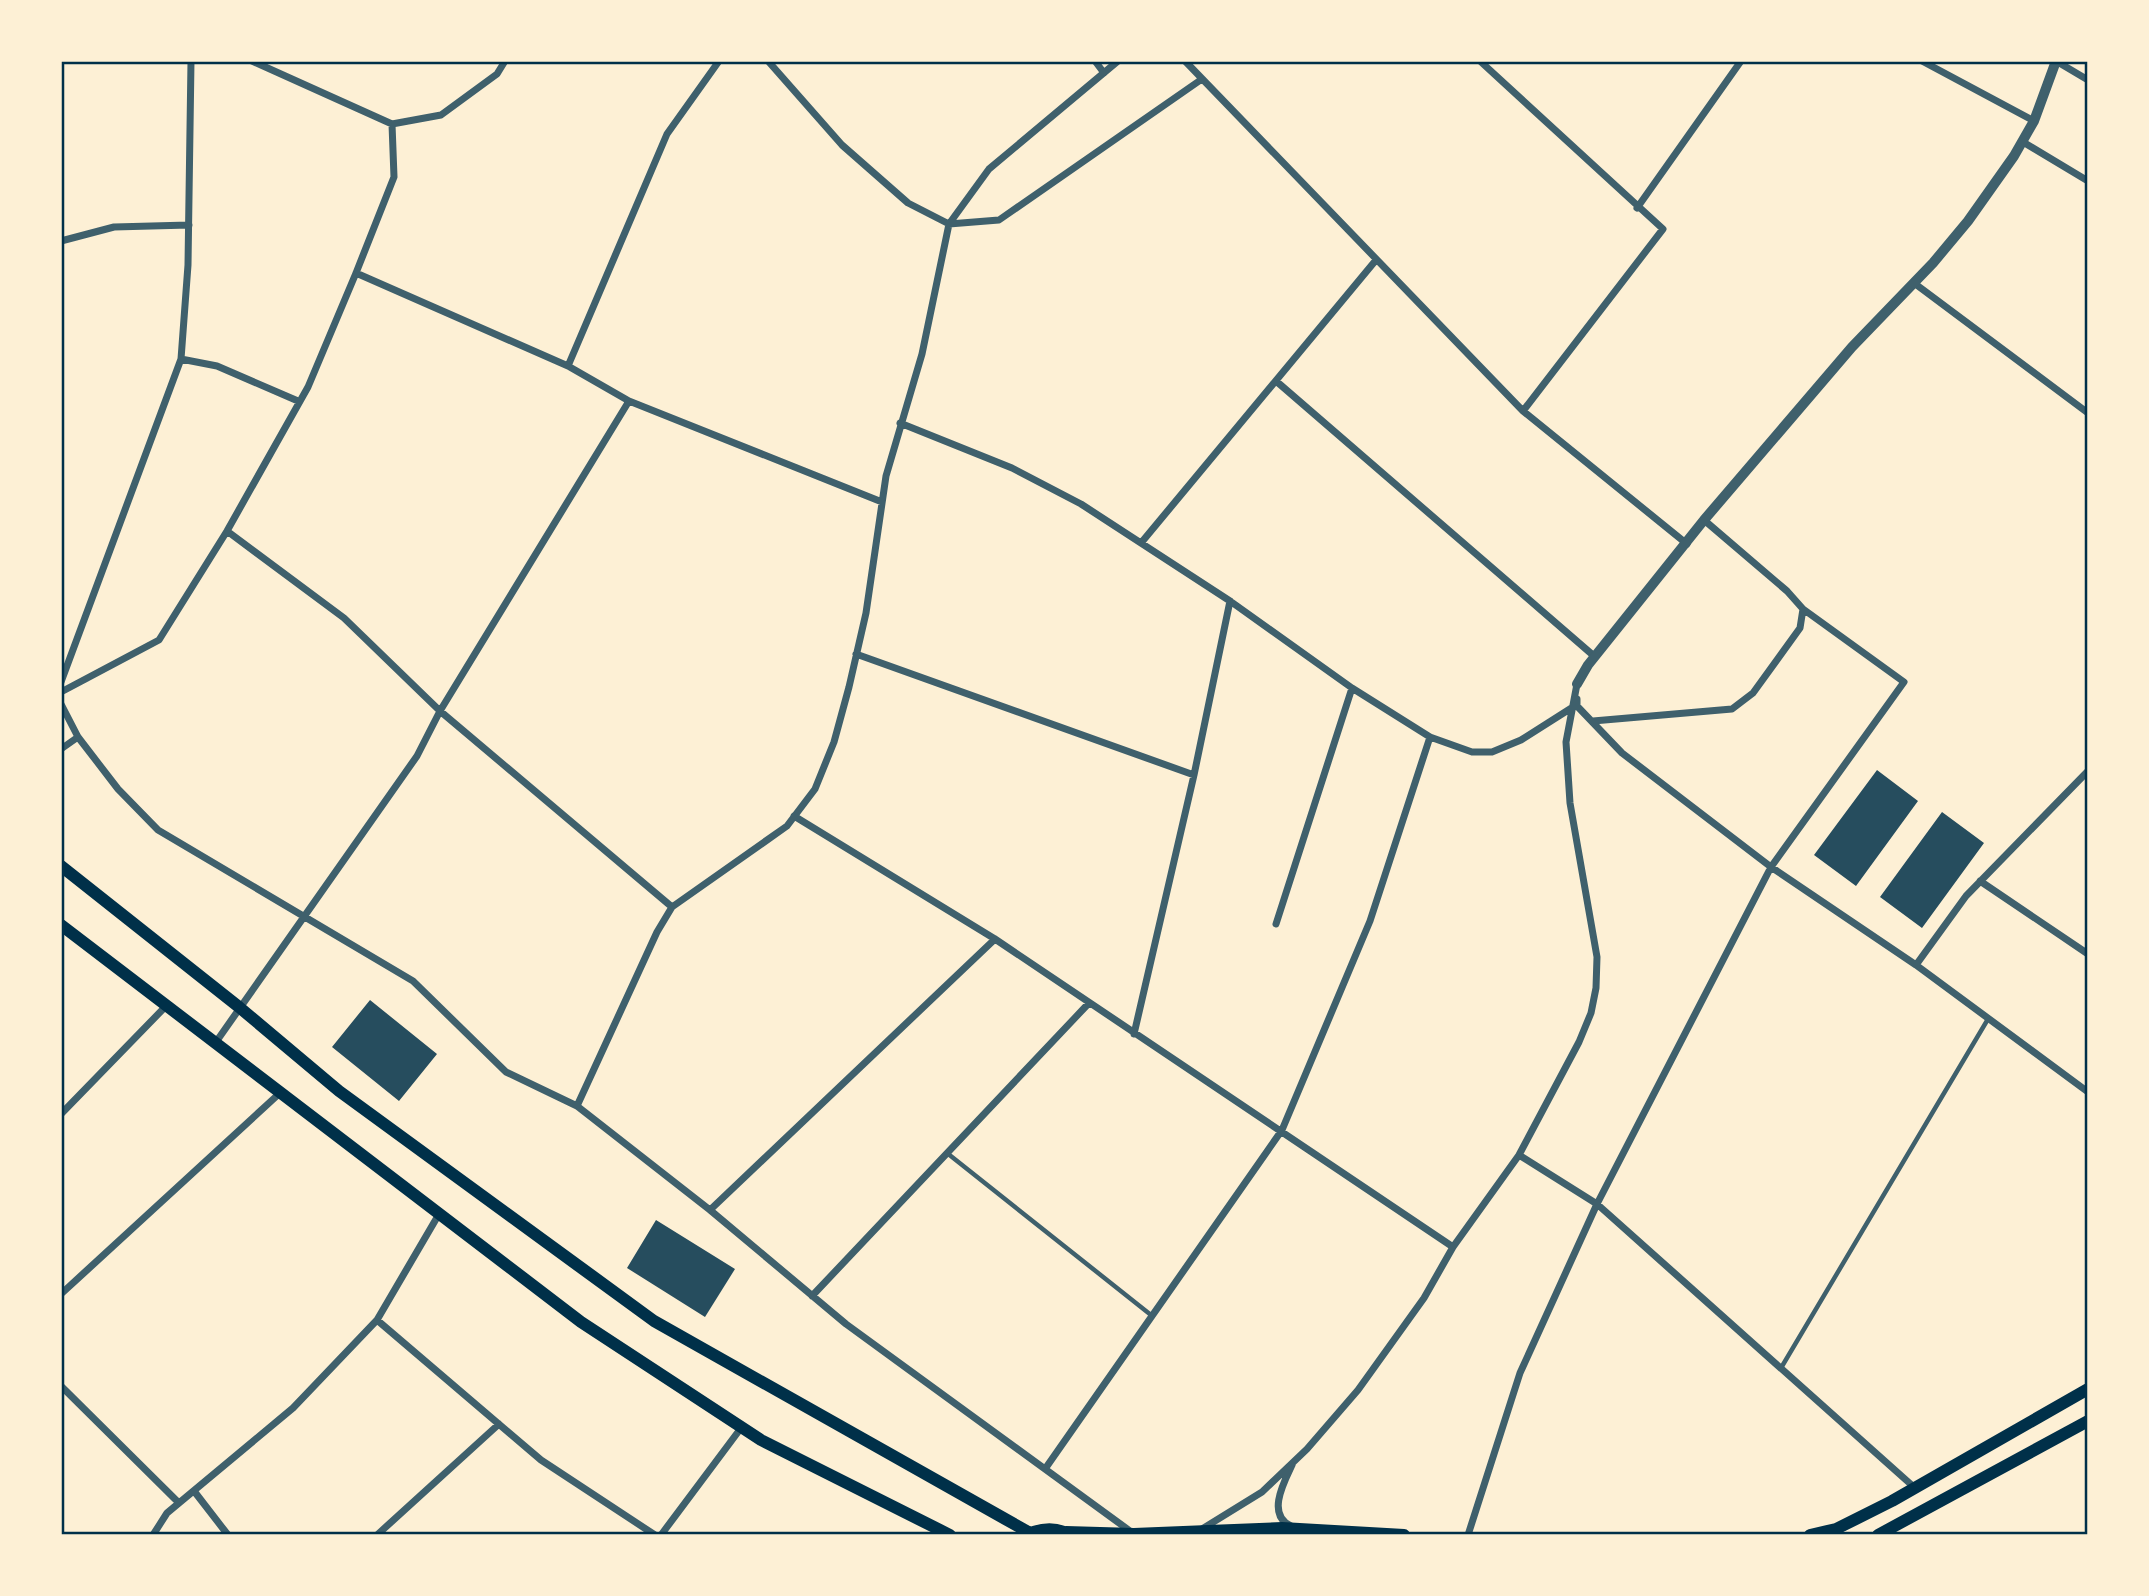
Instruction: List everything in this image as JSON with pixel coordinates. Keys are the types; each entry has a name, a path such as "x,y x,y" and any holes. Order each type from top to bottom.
{"main road":[{"path":"61,866 239,1006 339,1091 654,1321 1028,1534 1044,1529 1068,1533 1134,1534 1301,1529 1404,1535"},
{"path":"61,925 581,1322 741,1428 950,1535"},
{"path":"1810,1535 1836,1529 1915,1488 2088,1389"},
{"path":"1878,1535 2088,1421"}],"street":[{"path":"61,682 181,359 189,225 191,61"},
{"path":"252,61 392,124 441,115 497,74 505,61"},
{"path":"568,366 667,134 719,61"},
{"path":"768,61 842,145 908,203 949,224 999,220 1202,79"},
{"path":"1095,61 1104,73"},
{"path":"577,1106 657,932 672,907 787,826 815,789 834,742 856,654 882,502 900,423 922,354 949,224 989,169 1118,61"},
{"path":"1185,61 1523,411 1687,544"},
{"path":"1480,61 1637,208 1663,229 1523,411"},
{"path":"1637,208 1741,61"},
{"path":"1922,61 2034,121"},
{"path":"1198,1531 1262,1492 1358,1390 1424,1298 1453,1247 1519,1155 1579,1042 1591,1013 1596,988 1597,957 1570,803 1566,742 1577,684 1594,656 1704,520 1852,347 1914,284 1968,221 2034,121 2056,61 2088,80"},
{"path":"61,692 159,640 227,531 308,387 356,273 394,177 392,124"},
{"path":"2022,142 2088,181"},
{"path":"61,242 114,227 189,225"},
{"path":"1141,543 1376,260"},
{"path":"356,273 568,366 629,401 882,502"},
{"path":"1914,284 2088,414"},
{"path":"181,359 217,366 298,401"},
{"path":"1276,381 1594,656"},
{"path":"216,1042 417,755 440,711 629,401"},
{"path":"900,423 1012,468 1082,504 1230,601 1352,688 1430,737 1472,752 1492,752 1521,740 1573,707"},
{"path":"1468,1535 1520,1373 1597,1204 1771,867 1904,682 1803,609 1787,591 1704,520"},
{"path":"227,531 344,618 440,711 672,907"},
{"path":"1134,1034 1194,775 1230,601"},
{"path":"1593,721 1732,709 1753,693 1800,628 1803,609"},
{"path":"856,654 1194,775"},
{"path":"1577,684 1577,706 1622,753 1771,867 1916,965 2088,1092"},
{"path":"1276,924 1352,688"},
{"path":"61,704 78,737 118,789 158,831 413,981 506,1072 577,1106 710,1210 812,1296 1134,1534"},
{"path":"61,749 78,737"},
{"path":"1045,1469 1282,1130 1370,921 1430,737"},
{"path":"1916,965 1980,881 2058,805 2088,771"},
{"path":"794,816 995,939 1453,1247"},
{"path":"1980,881 2088,954"},
{"path":"710,1210 995,939"},
{"path":"812,1296 1089,1003"},
{"path":"61,1114 167,1005"},
{"path":"61,1294 281,1092"},
{"path":"1519,1155 1597,1204 1915,1488"},
{"path":"153,1535 162,1519 179,1503 293,1408 377,1320 439,1214"},
{"path":"377,1320 541,1460 655,1535"},
{"path":"61,1386 179,1503"},
{"path":"377,1535 499,1424"},
{"path":"661,1535 741,1428"},
{"path":"1293,1461 1278,1509 1286,1524 1301,1529"},
{"path":"194,1491 228,1535"}],"lane":[{"path":"1781,1368 1988,1018"},
{"path":"947,1153 1151,1315"}],"building":[{"path":"1877,770 1918,801 1856,886 1814,855"},
{"path":"1942,812 1984,843 1922,928 1880,897"},
{"path":"370,1000 437,1054 399,1101 332,1047"},
{"path":"656,1220 735,1269 705,1317 627,1268"}]}
